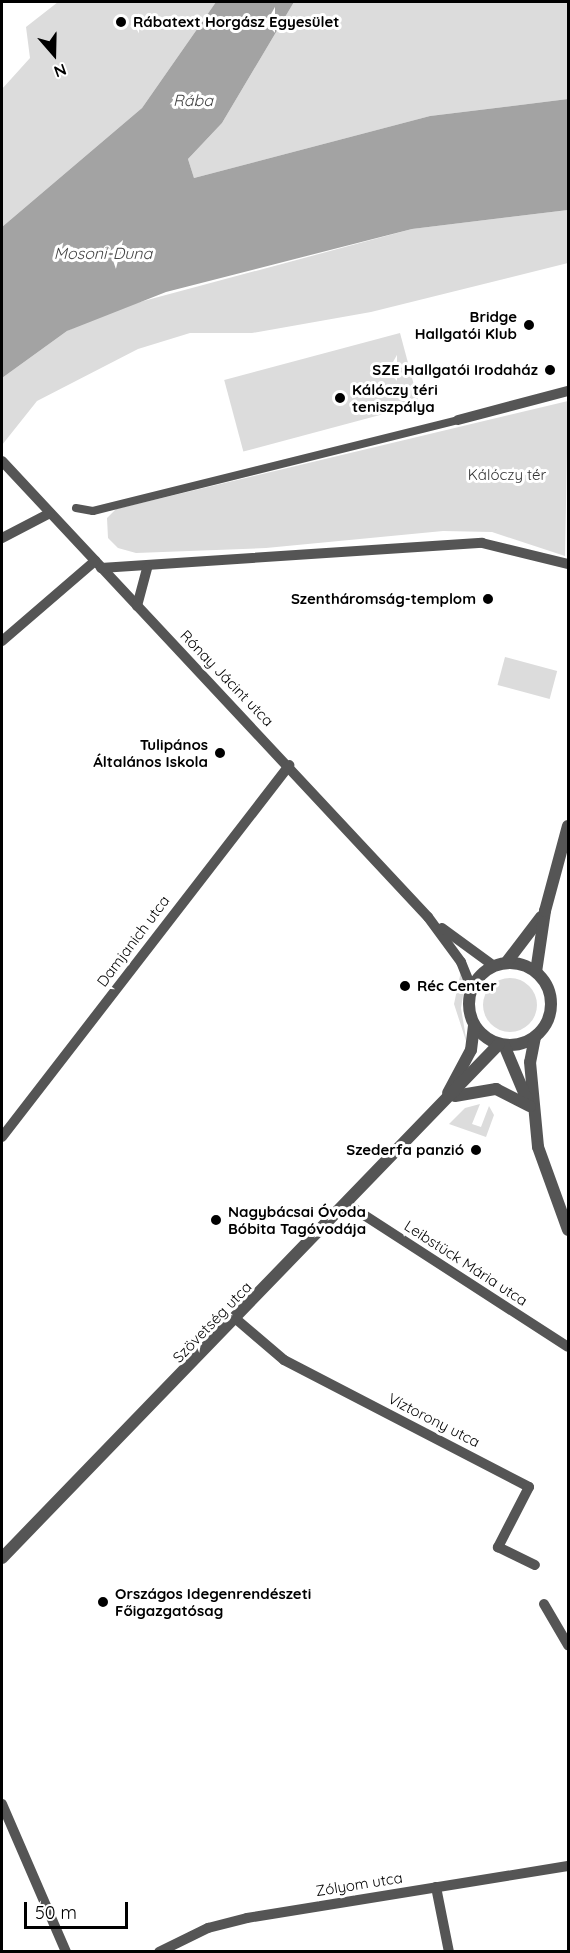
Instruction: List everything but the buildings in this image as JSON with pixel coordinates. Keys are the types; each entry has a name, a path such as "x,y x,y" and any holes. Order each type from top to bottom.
{"street":[{"path":"76,508 93,511 568,391"},
{"name":"Rónay Jácint utca","path":"2,462 290,765 428,917 461,962 472,989"},
{"path":"2,538 50,513"},
{"path":"2,641 98,564 147,568 482,543 568,564"},
{"path":"137,606 147,568"},
{"name":"Damjanich utca","path":"2,1137 290,765"},
{"path":"536,972 545,911 568,826"},
{"path":"532,1112 501,1045 474,1025 472,989 500,965 545,911"},
{"name":"Rónay Jácint utca","path":"428,917 500,965"},
{"path":"500,965 536,972 548,986 551,1009 535,1037 530,1062 532,1112 545,1176 568,1230"},
{"name":"Szövetség utca","path":"447,1101 471,1050 474,1025"},
{"path":"501,1045 535,1037"},
{"name":"Szövetség utca","path":"2,1558 501,1045"},
{"path":"447,1101 496,1089 532,1112"},
{"name":"Leibstück Mária utca","path":"347,1204 568,1347"},
{"name":"Víztorony utca","path":"236,1319 284,1360 529,1486 498,1547 535,1565"},
{"path":"544,1604 568,1645"},
{"path":"2,1804 66,1952"},
{"name":"Zólyom utca","path":"159,1952 208,1928 248,1918 568,1866"},
{"path":"436,1887 449,1952"}],"green space":[{"path":"58,2 216,2 142,108 2,227 2,89 30,58 26,27"},
{"path":"294,2 568,2 568,99 430,116 194,178 188,159 222,123"},
{"path":"568,210 568,263 371,312 252,333 190,333 138,349 37,401 2,445 2,378 67,331 110,310 412,229"},
{"path":"400,333 419,404 243,452 224,380"},
{"name":"Kálóczy tér","path":"568,401 565,556 492,532 443,531 266,548 136,553 118,548 108,538 107,518 116,509"},
{"path":"505,657 557,671 550,699 497,685"},
{"path":"461,971 465,983 461,1008 467,1044 454,1004"},
{"path":"505,978 515,978 525,982 533,990 537,1005 533,1020 525,1028 515,1032 505,1032 495,1028 487,1020 483,1010 483,1000 487,990 495,982"},
{"path":"480,1104 472,1124 481,1127 489,1106 494,1115 486,1137 449,1124 465,1108"}],"water":[{"name":"Mosoni-Duna","path":"216,2 294,2 222,123 188,159 194,178 430,116 568,99 568,210 412,229 166,292 67,331 2,378 2,227 142,108"}],"place":[{"name":"Rábatext Horgász Egyesület","path":"121,22"},
{"name":"Bridge Hallgatói Klub","path":"529,325"},
{"name":"SZE Hallgatói Irodaház","path":"550,370"},
{"name":"Kálóczy téri teniszpálya","path":"340,398"},
{"name":"Szentháromság-templom","path":"488,599"},
{"name":"Tulipános Általános Iskola","path":"220,753"},
{"name":"Réc Center","path":"405,986"},
{"name":"Szederfa panzió","path":"476,1150"},
{"name":"Nagybácsai Óvoda Bóbita Tagóvodája","path":"216,1220"},
{"name":"Országos Idegenrendészeti Főigazgatósag","path":"103,1602"}],"water label":[{"name":"Rába","path":"193,100"}]}
